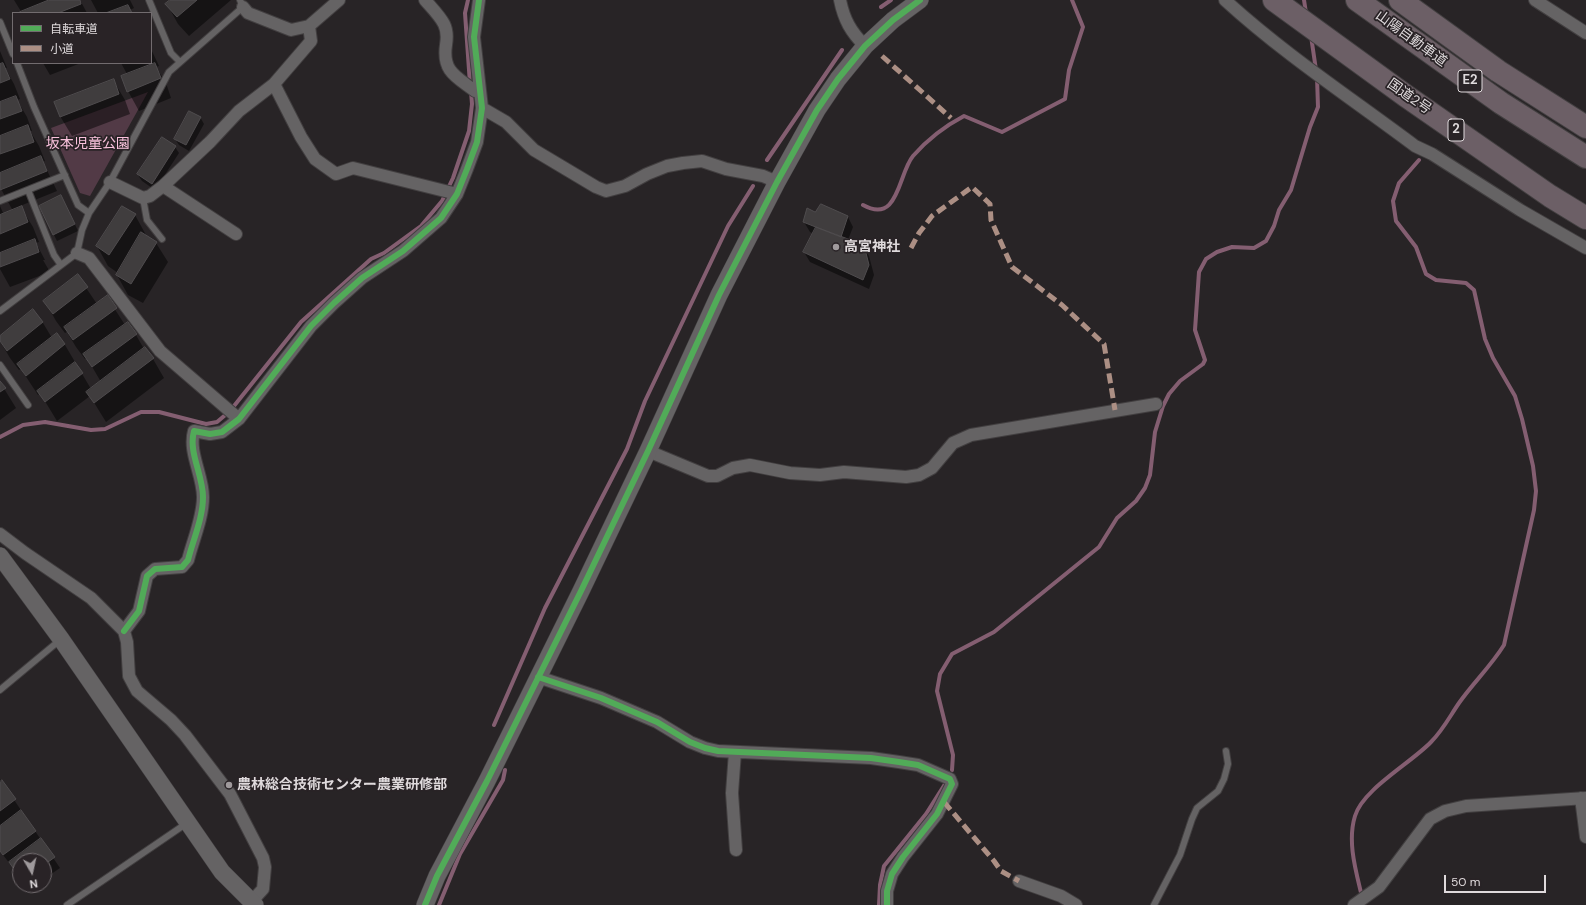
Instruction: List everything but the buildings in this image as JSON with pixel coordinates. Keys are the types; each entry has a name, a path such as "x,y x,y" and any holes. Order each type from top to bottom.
{"highway":[{"name":"国道2号","path":"1274,0 1328,40 1550,196 1586,218"},
{"name":"山陽自動車道","path":"1357,0 1501,103 1586,157"},
{"name":"山陽自動車道","path":"1400,0 1498,71 1586,127"}],"street":[{"path":"242,4 248,13 291,30 309,26 339,0"},
{"path":"424,0 445,24 447,39 445,52 447,66 453,76 475,91 480,91"},
{"path":"124,631 139,611 147,576 155,569 182,567 188,560 202,509 203,497 202,483 193,447 194,431 210,434 222,432 239,419 311,326 362,278 403,251 437,222 457,194 477,142 482,108 474,37 479,0"},
{"path":"840,0 843,14 849,27 865,46"},
{"path":"425,905 437,876 487,781 648,452 719,295 777,182 817,110 838,79 865,46 892,20 920,0"},
{"path":"1225,0 1249,22 1299,61 1415,146 1432,154 1520,210 1586,248"},
{"path":"1535,0 1586,33"},
{"path":"110,182 143,198 150,196 164,186 210,142 239,111 274,84 312,41 309,26"},
{"path":"274,84 301,137 315,159 336,174 353,168 457,194"},
{"path":"482,108 506,122 534,150 596,187 606,191 625,186 647,174 667,166 683,162 702,161 726,169 763,176 777,182"},
{"path":"164,186 236,234"},
{"path":"76,253 89,258 160,351 239,419"},
{"path":"648,452 708,476 717,476 733,468 750,465 790,474 820,475 844,472 906,477 919,475 932,468 953,444 971,435 1156,404"},
{"path":"0,534 24,553 91,598 124,631 127,642 129,676 137,691 171,720 185,735 230,794 264,858 265,867 263,889 253,904 222,872 61,639 0,556"},
{"path":"538,677 546,681 601,698 657,722 690,742 705,748 734,752 871,758 918,765 950,779 952,784 937,814 903,857 892,874 887,891 887,905"},
{"path":"734,752 732,793 736,850"},
{"path":"1355,905 1379,887 1430,819 1445,810 1466,806 1584,798 1586,837"},
{"path":"1019,881 1061,896 1076,905"}],"lane":[{"path":"149,0 171,52 180,62"},
{"path":"0,311 76,253 82,230 90,213 110,182 169,72 242,4"},
{"path":"0,22 12,52"},
{"path":"17,64 34,107 78,205 90,213"},
{"path":"0,201 65,175"},
{"path":"28,190 54,255 61,265"},
{"path":"143,198 147,220 162,239"},
{"path":"0,365 28,405"},
{"path":"0,690 61,639"},
{"path":"1154,905 1180,855 1192,819 1198,808 1218,791 1224,779 1228,764 1226,751"},
{"path":"67,905 188,822"}],"green space":[{"name":"坂本児童公園","path":"148,92 90,196 80,193 51,128"}],"waterway":[{"path":"468,0 465,13 470,84"},
{"path":"881,7 891,0"},
{"path":"863,205 875,209 884,208 891,203 913,156 924,144 950,124 964,116 1002,132 1065,99 1069,70 1083,27 1072,0"},
{"path":"1304,0 1306,13"},
{"path":"1311,36 1316,70"},
{"path":"767,160 842,50"},
{"path":"952,770 953,755 937,691 940,674 952,654 994,632 1099,547 1117,518 1136,501 1145,488 1150,475 1155,432 1163,406 1169,394 1180,381 1203,364 1205,360 1195,330 1199,272 1206,259 1217,252 1232,247 1254,248 1266,241 1274,226 1279,210 1291,190 1310,127 1318,107 1317,77"},
{"path":"0,437 23,425 45,422 91,430 105,429 141,412 159,412 206,424 217,422 230,411 301,322 371,259 384,253 421,226 442,201 453,178 469,131 472,104 471,91"},
{"path":"1362,897 1352,846 1355,816 1367,796 1377,786 1422,750 1443,728 1464,696 1504,645 1534,510 1536,491 1533,466 1515,396 1493,358 1485,339 1474,290 1466,283 1436,280 1426,274 1416,247 1396,221 1393,201 1399,183 1419,160"},
{"path":"494,725 545,608 627,449 645,401 728,226 753,186"},
{"path":"439,905 460,854 503,780 505,770"},
{"path":"879,905 880,885 884,866 926,814 945,784"}],"marked path":[{"path":"882,56 951,118"},
{"path":"911,248 919,233 932,216 972,187 990,204 991,220 1012,267 1062,305 1104,344 1115,410"},
{"path":"944,802 1001,871 1019,881"}],"cycle path":[{"path":"124,631 139,611 147,576 155,569 182,567 188,560 200,521 203,505 201,480 193,447 194,431 210,434 222,432 239,419 311,326 362,278 403,251 441,218 457,194 477,142 482,108 474,37 479,0"},
{"path":"425,905 437,876 487,781 581,591 648,451 719,295 777,182 817,110 838,79 865,46 893,20 920,0"},
{"path":"538,677 601,698 657,722 690,742 705,748 718,751 871,758 918,765 950,779 952,784 937,814 903,857 892,874 887,891 887,905"}],"place":[{"name":"高宮神社","path":"836,247"},
{"name":"農林総合技術センター農業研修部","path":"229,785"}]}
